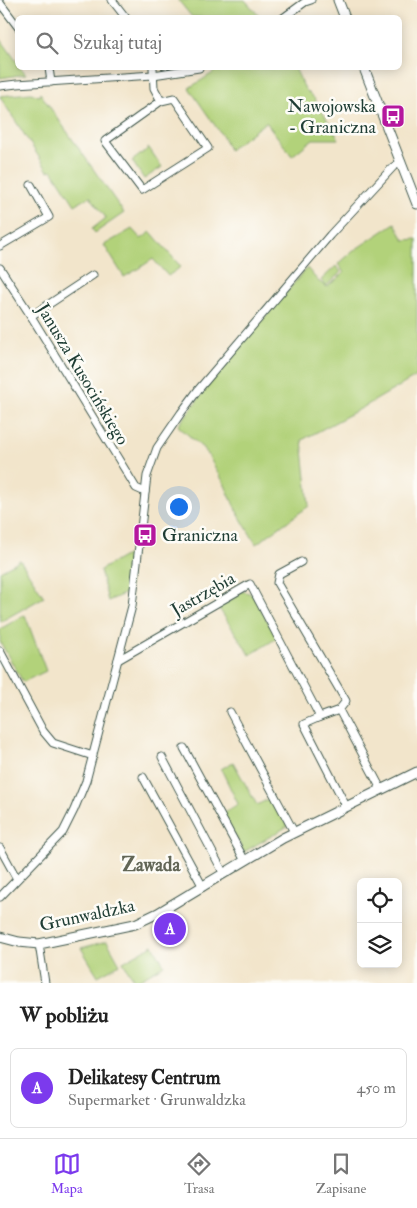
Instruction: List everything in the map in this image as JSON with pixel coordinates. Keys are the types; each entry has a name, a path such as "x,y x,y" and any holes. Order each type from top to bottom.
{"street":[{"path":"112,0 124,15"},
{"path":"287,15 311,0"},
{"path":"338,0 343,15"},
{"path":"0,3 15,23"},
{"path":"48,70 51,82"},
{"path":"0,86 168,70"},
{"path":"365,70 417,204"},
{"path":"153,71 154,88 161,102"},
{"path":"174,98 208,148 142,190 105,140 161,102 174,98"},
{"path":"0,897 64,832 86,781 132,606 144,492 147,476 157,448 198,390 330,235 393,167 401,162"},
{"path":"0,246 49,217 31,185"},
{"name":"Janusza Kusocińskiego","path":"1,270 136,488 144,492"},
{"path":"31,316 94,275"},
{"path":"301,562 279,574 277,583 346,701 339,710 304,724 346,806"},
{"name":"Jastrzębia","path":"118,660 250,584 320,716"},
{"path":"0,652 42,731 53,743 93,756"},
{"path":"339,710 381,789"},
{"path":"230,712 294,832"},
{"path":"184,748 245,861"},
{"path":"162,758 224,874"},
{"name":"Grunwaldzka","path":"0,936 20,942 39,944 135,924 203,887 294,832 417,772"},
{"path":"143,777 203,887"},
{"path":"0,848 17,879"},
{"path":"39,944 45,983"}],"green space":[{"path":"178,0 245,0 258,15 190,15"},
{"path":"0,38 15,59 15,70 23,70 26,74 0,78"},
{"path":"214,70 296,70 305,89 314,98 339,139 313,139 292,156 266,122 229,150 223,137 189,88 213,73"},
{"path":"31,93 39,96 40,93 124,213 95,233 92,229 106,218 90,196 75,205 52,170 48,171 0,97"},
{"path":"149,148 162,167 144,179 132,161"},
{"path":"395,223 404,240 417,239 417,376 302,440 309,506 256,544 205,450 178,426 223,366 307,268 318,281 327,287 344,273 338,264 356,249"},
{"path":"132,229 141,239 151,232 181,267 168,276 153,259 124,277 104,245"},
{"path":"336,266 341,272 326,286 321,280"},
{"path":"130,553 129,587 124,594 108,601 100,570"},
{"path":"20,560 44,597 0,622 0,571"},
{"path":"242,591 254,597 277,638 250,655 218,607"},
{"path":"25,615 46,671 23,682 0,642 0,629"},
{"path":"233,762 257,805 272,797 288,826 244,852 222,814 238,804 221,769"},
{"path":"107,941 120,964 98,976 81,948"},
{"path":"153,945 164,965 135,982 123,962"}],"place":[{"name":"Nawojowska - Graniczna","path":"393,116"},
{"name":"Graniczna","path":"145,535"},
{"name":"Delikatesy Centrum","path":"170,929"}],"district":[{"name":"Zawada","path":"151,864"}]}
